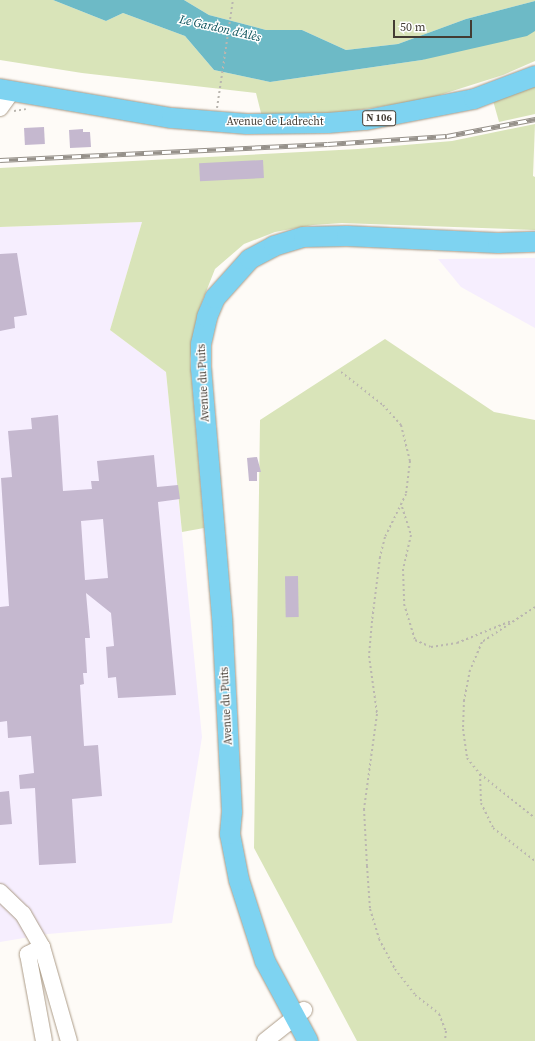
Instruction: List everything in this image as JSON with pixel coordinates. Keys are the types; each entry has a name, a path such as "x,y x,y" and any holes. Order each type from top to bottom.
{"main road":[{"name":"Avenue de Ladrecht","path":"4,96 172,118 216,122 247,124 328,123 366,120 474,99 535,76"},
{"name":"Avenue du Puits","path":"309,1039 255,910 232,812 222,617 201,344 215,298 250,259 274,246 304,237 347,236 498,243 535,242"}],"street":[{"path":"0,892 23,914 42,947 70,1041"},
{"path":"42,947 28,954 44,1041"},
{"path":"265,1041 299,1013"}],"path":[{"path":"220,92 233,0"},
{"path":"341,372 383,405 401,426 410,461 406,494 385,537 380,556 369,656 377,714 364,809 367,866 370,909 379,939 395,969 415,995 439,1014 446,1031 445,1041"},
{"path":"401,506 411,536 403,570 404,604 415,640 430,647 457,643 515,620"},
{"path":"535,607 482,642 470,670 464,700 463,729 467,758 480,774 535,818"},
{"path":"480,774 482,803 493,828 535,861"}],"shaded area":[{"path":"142,222 110,330 166,372 202,737 172,923 48,934 0,942 0,227"},
{"path":"535,258 535,328 461,287 438,259"}],"green space":[{"path":"0,0 53,0 106,21 123,13 185,36 214,70 270,82 422,60 535,17 535,61 503,75 424,100 344,112 262,117 256,93 82,73 0,60"},
{"path":"184,0 535,1 466,19 398,44 346,50 302,30 266,30 209,15"},
{"path":"535,83 535,114 499,122 492,97"},
{"path":"535,124 533,176 535,177 535,230 342,223 313,225 275,232 244,244 215,269 200,307 190,359 204,528 182,532 166,372 110,330 142,222 0,227 0,168 358,149 452,141"},
{"path":"385,339 494,412 535,420 535,1041 357,1041 254,848 260,420"}],"water":[{"name":"Le Gardon d'Alès","path":"53,0 184,0 209,15 266,30 302,30 346,50 398,44 466,19 535,1 535,31 527,36 422,60 270,82 214,70 185,36 123,13 106,21"}],"building":[{"path":"44,127 45,144 25,145 24,128"},
{"path":"83,129 83,132 90,132 91,147 70,148 69,130"},
{"path":"263,160 264,178 200,181 199,163"},
{"path":"17,253 27,315 14,317 15,328 0,331 0,254"},
{"path":"58,415 63,491 92,489 91,481 99,481 97,461 154,455 157,487 178,485 180,499 158,502 176,695 118,698 116,677 108,678 106,647 114,646 111,613 86,593 90,638 85,638 87,673 83,673 84,684 80,685 84,746 98,745 102,796 72,799 76,863 39,865 35,788 20,789 19,775 34,773 31,736 8,738 7,721 0,722 0,607 9,606 1,478 12,477 8,431 32,429 31,418","holes":["103,519 108,578 85,580 81,521"]},
{"path":"257,457 261,472 257,472 257,481 249,481 247,458"},
{"path":"285,576 298,576 299,617 286,617"},
{"path":"9,791 12,824 0,825 0,792"}],"railway":[{"path":"0,160 328,144 447,136 535,119"}]}
